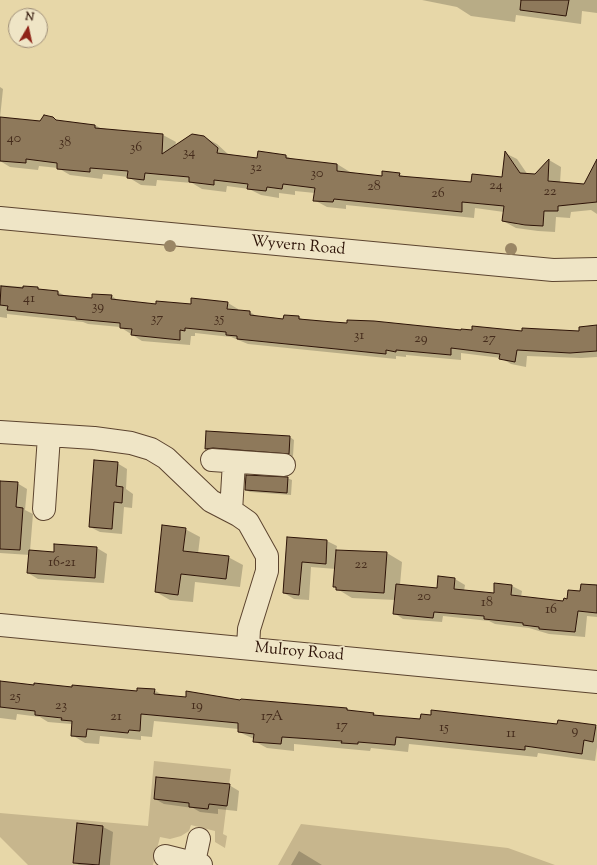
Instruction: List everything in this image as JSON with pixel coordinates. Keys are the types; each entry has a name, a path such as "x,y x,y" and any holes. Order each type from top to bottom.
{"street":[{"name":"Wyvern Road","path":"0,218 553,270 597,269"},
{"path":"0,432 131,442 151,449 166,458 211,501 248,522 267,556 267,571 249,629 248,648"},
{"path":"44,509 49,436"},
{"path":"212,460 284,465"},
{"path":"231,511 234,462"},
{"name":"Mulroy Road","path":"0,625 597,682"},
{"path":"165,856 198,864 199,839"}],"shaded area":[{"path":"154,761 231,769 223,834 227,836 225,848 215,842 215,831 191,825 189,831 181,836 170,839 160,837 153,865 28,865 0,837 0,813 148,826"},
{"path":"301,824 508,848 555,865 278,865"}],"building":[{"path":"521,0 569,0 566,16 520,10"},
{"path":"44,115 53,117 56,120 95,125 95,128 163,134 162,154 192,134 204,136 218,148 217,153 257,158 258,151 286,155 286,158 337,164 337,171 382,176 382,171 400,173 399,176 471,182 472,174 502,177 505,151 520,173 535,174 549,159 548,181 584,184 597,159 597,202 558,206 558,211 544,211 543,226 525,225 502,221 504,206 462,202 462,212 334,199 333,202 313,201 315,188 283,184 282,189 267,187 266,191 247,189 248,184 214,180 214,185 189,182 189,177 145,173 144,180 127,178 128,171 90,168 90,172 57,169 57,163 26,159 26,163 0,161 0,117 40,121"},
{"path":"1,286 23,288 23,286 38,287 38,289 58,291 58,295 92,298 92,294 112,295 111,299 156,304 156,301 191,304 191,298 228,302 227,309 250,311 250,315 283,319 284,315 299,316 299,319 333,322 347,323 347,320 374,321 461,330 472,330 472,326 522,331 522,328 579,331 579,327 597,325 597,351 570,353 517,350 515,362 499,359 500,354 451,348 451,355 396,350 396,352 386,350 386,354 237,339 237,336 226,335 226,332 185,328 185,331 180,330 180,340 131,335 132,329 120,328 120,323 7,310 8,306 0,305"},
{"path":"206,431 290,436 289,454 213,448 205,449"},
{"path":"94,460 118,462 116,486 123,487 122,503 114,502 112,529 89,527"},
{"path":"246,475 288,477 287,493 245,490"},
{"path":"0,481 18,482 16,507 23,508 20,550 0,549"},
{"path":"162,525 186,528 183,551 229,556 226,579 181,574 178,595 155,592"},
{"path":"287,537 327,540 326,564 302,562 299,595 283,593"},
{"path":"54,544 97,547 95,578 27,573 29,550 54,552"},
{"path":"336,550 387,552 384,593 336,590 336,587 333,587"},
{"path":"438,576 455,578 454,589 494,593 494,583 512,585 511,595 563,601 564,598 567,599 568,590 580,591 581,584 597,585 597,613 578,611 575,632 539,629 539,627 523,625 523,623 484,619 484,616 434,612 433,618 393,614 396,584 437,588"},
{"path":"0,681 34,685 34,683 72,687 72,685 137,691 137,688 155,689 154,694 186,697 186,691 240,700 347,708 347,710 374,713 373,715 420,719 421,714 431,715 431,710 557,724 558,720 596,725 593,742 584,740 582,754 525,746 525,750 396,737 395,745 358,742 358,744 341,743 342,741 282,737 281,744 253,742 254,734 238,732 238,723 141,714 140,731 129,730 128,733 87,729 86,737 71,736 72,721 61,720 62,718 35,715 35,711 0,707"},
{"path":"156,777 230,784 227,806 209,804 208,809 189,807 189,803 154,799"},
{"path":"77,823 103,826 99,865 73,863"}]}
